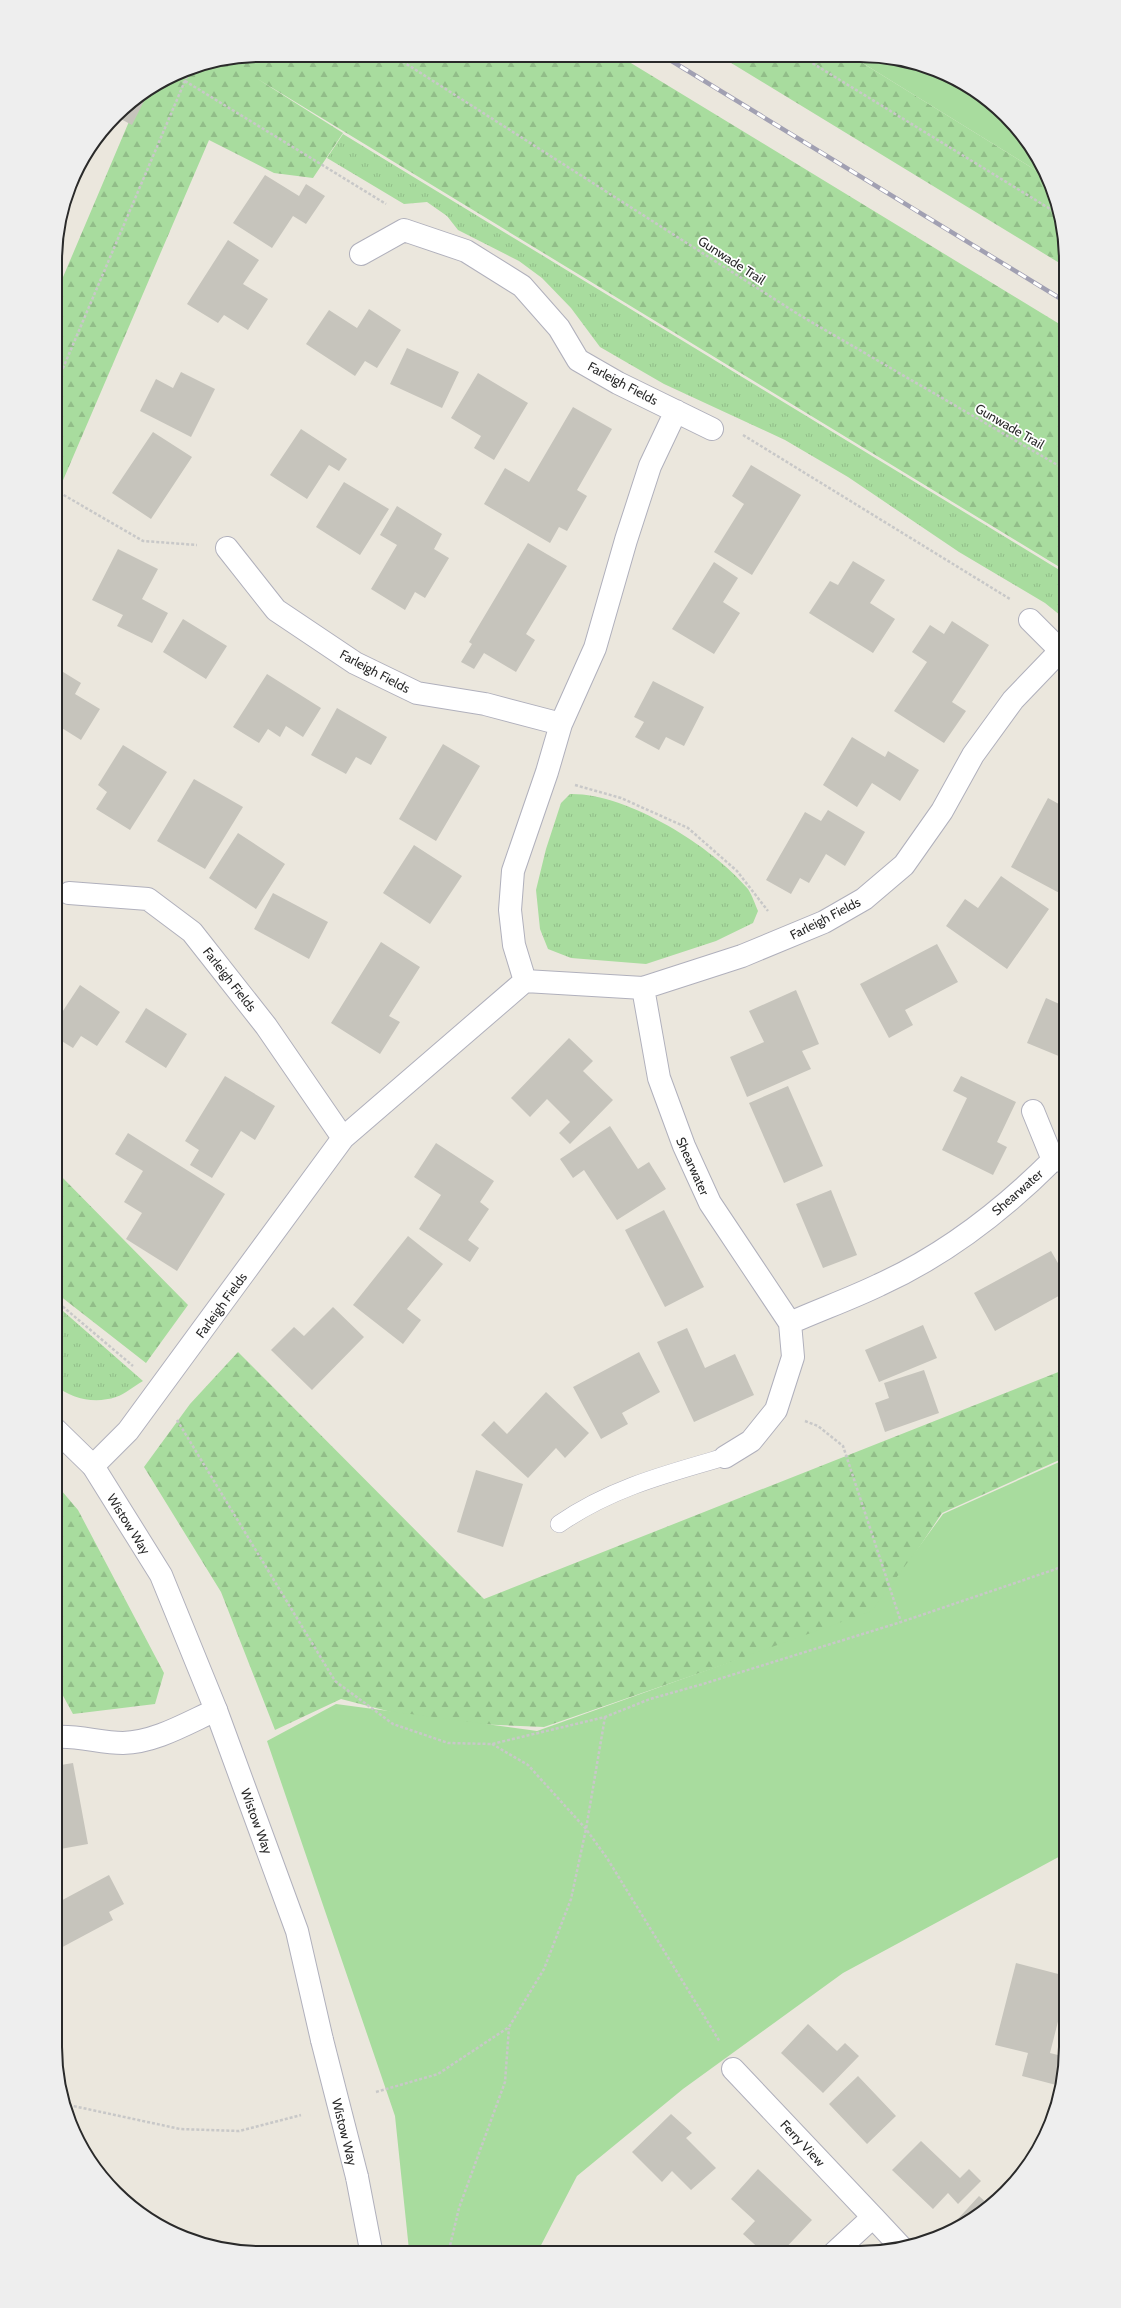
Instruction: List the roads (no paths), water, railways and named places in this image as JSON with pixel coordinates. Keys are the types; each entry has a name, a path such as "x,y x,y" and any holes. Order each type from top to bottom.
{"street":[{"name":"Farleigh Fields","path":"361,254 404,230 466,251 522,286 559,328 578,360 618,383 712,429"},
{"path":"525,981 514,945 510,910 513,871 547,772 561,724 595,648 626,540 650,466 676,411"},
{"name":"Farleigh Fields","path":"227,548 276,610 355,663 418,693 485,704 561,724"},
{"name":"Farleigh Fields","path":"1030,620 1059,650"},
{"name":"Farleigh Fields","path":"93,1466 128,1431 343,1138 525,981 643,988 742,956 785,939 824,922 864,899 904,865 942,811 973,754 1013,700 1059,658"},
{"name":"Farleigh Fields","path":"69,893 148,899 192,932 266,1026 343,1138"},
{"name":"Shearwater","path":"643,988 659,1078 684,1146 710,1203 790,1323 794,1357 776,1410 752,1442 725,1457"},
{"name":"Shearwater","path":"790,1323 880,1285 936,1254 990,1215 1059,1160 1033,1111"},
{"name":"Wistow Way","path":"62,1436 93,1466 161,1575 216,1710 297,1931 322,2040 357,2177 370,2246"},
{"path":"62,1737 81,1738 108,1742 142,1741 216,1710"},
{"name":"Ferry View","path":"733,2069 896,2242"},
{"path":"842,2246 873,2217"}],"lane":[{"path":"559,1524 584,1507 640,1481 725,1457"}],"railway":[{"path":"673,62 1059,298"}]}
